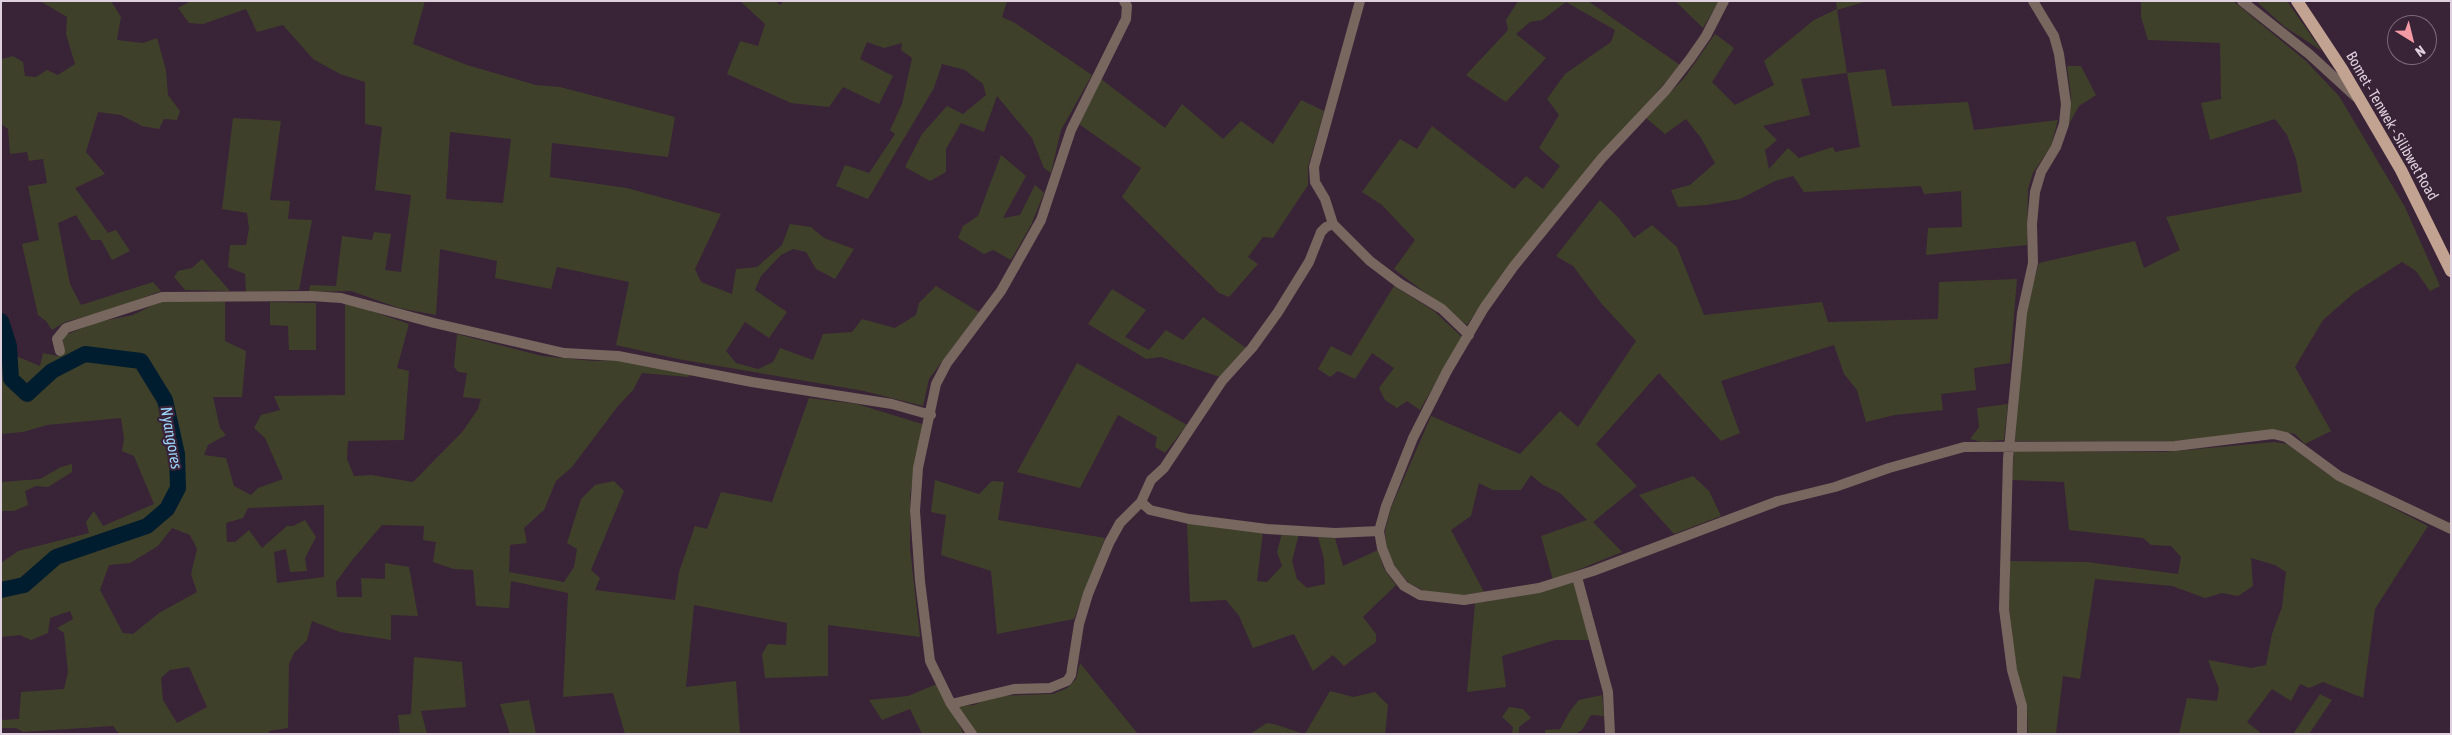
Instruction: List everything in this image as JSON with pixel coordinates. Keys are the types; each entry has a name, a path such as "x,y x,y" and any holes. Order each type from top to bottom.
{"main road":[{"name":"Bomet - Tenwek - Silibwet Road","path":"2297,1 2362,102 2416,199 2451,271"}],"street":[{"path":"972,734 951,704 930,661 916,546 915,511 918,468 931,415 936,384 940,375 1001,292 1041,220 1071,130 1126,19 1127,6 1124,1"},
{"path":"1360,1 1314,167 1315,182 1327,205 1332,224 1370,261 1398,283 1442,309 1469,335"},
{"path":"1724,1 1690,59 1666,90 1602,158 1514,266 1484,308 1447,371 1413,438 1386,506 1379,531 1382,548 1390,568 1404,586 1420,595 1464,600 1539,588 1577,577 1778,501 1835,487 1889,468 1964,447 2009,445 2040,448 2175,446 2273,434 2286,437 2339,476 2451,530"},
{"path":"2022,734 2022,706 2012,670 2004,609 2009,445 2020,332 2033,263 2032,224 2035,192 2042,172 2056,147 2064,124 2066,104 2059,54 2054,36 2034,1"},
{"path":"2242,1 2309,54 2362,102"},
{"path":"951,704 972,701 1014,689 1050,688 1066,681 1071,675 1079,624 1098,569 1120,523 1141,502 1151,480 1164,468 1222,381 1252,348 1292,291 1309,262 1320,232 1326,226 1332,224"},
{"path":"60,351 57,339 66,328 162,297 311,296 341,298 434,323 564,353 618,356 752,382 892,404 931,415"},
{"path":"1141,502 1150,510 1189,518 1267,529 1335,533 1379,531"},
{"path":"1577,577 1608,692 1610,734"}],"green space":[{"path":"40,1 111,1 121,17 117,40 143,43 157,38 166,70 168,95 180,111 177,120 164,119 159,129 142,126 121,115 98,112 86,152 105,174 75,188 108,233 116,230 130,251 112,260 101,240 91,240 76,215 58,223 70,284 81,305 153,282 161,291 114,309 65,322 52,330 46,321 38,315 22,244 39,240 28,186 47,183 43,159 29,161 27,152 10,154 8,129 1,124 2,59 13,56 23,62 25,76 36,77 47,70 58,75 75,64 66,34 67,17"},
{"path":"191,1 425,1 413,44 467,65 536,85 560,87 675,117 668,157 552,143 550,177 627,188 721,214 695,269 701,282 732,294 736,269 757,267 782,245 790,224 811,227 824,238 854,249 835,279 816,269 806,252 793,249 781,255 761,276 755,290 787,312 769,338 745,322 726,351 736,363 758,369 773,362 780,348 813,360 823,334 852,332 862,319 895,328 916,315 919,303 936,286 979,312 929,379 923,406 864,391 678,359 616,345 629,282 557,267 551,289 495,278 497,261 440,249 436,315 399,308 351,291 309,292 310,285 336,286 342,236 372,240 374,232 391,234 385,270 401,272 411,195 375,190 382,127 365,124 365,82 340,74 313,59 283,25 257,32 246,9 203,24 189,23 178,8","holes":["450,132 511,139 503,203 446,199"]},
{"path":"740,1 775,1 780,5 784,1 1007,1 1002,17 1015,23 1092,75 1061,130 1051,173 1044,168 1032,138 997,96 984,132 961,123 946,149 946,172 930,181 905,167 922,134 947,106 963,114 986,95 983,84 965,70 942,64 934,88 868,199 836,186 845,165 869,173 895,134 890,130 902,104 912,58 901,50 902,43 884,48 867,42 860,59 893,76 879,104 843,87 829,107 791,103 727,74 740,41 758,46 765,24"},
{"path":"1518,1 1588,1 1680,65 1513,260 1467,325 1394,269 1415,240 1382,205 1362,192 1400,139 1417,149 1432,126 1514,189 1526,176 1543,189 1560,166 1539,148 1559,115 1547,99 1565,74 1611,42 1615,30 1566,2 1542,20 1530,22 1516,34 1546,58 1506,102 1466,75 1508,30 1506,20"},
{"path":"1675,1 1719,1 1703,28"},
{"path":"1836,1 1868,1 1837,10 1847,73 1885,69 1892,106 1968,102 1974,130 2058,120 2051,146 2033,173 2028,189 2027,245 1926,255 1928,228 1962,227 1961,191 1924,194 1921,186 1804,192 1793,176 1775,181 1740,199 1707,205 1678,207 1671,190 1690,185 1715,163 1701,138 1686,119 1665,134 1646,118 1685,77 1715,34 1734,48 1712,82 1735,105 1774,85 1764,61 1814,20 1837,9","holes":["1847,73 1860,147 1835,152 1833,147 1799,158 1788,148 1769,169 1765,150 1777,140 1763,126 1810,115 1801,79"]},
{"path":"2141,1 2233,1 2306,61 2339,96 2405,207 2440,286 2430,291 2416,271 2402,262 2354,293 2323,320 2295,367 2331,431 2305,444 2295,434 2276,430 2176,441 2013,441 2023,322 2039,263 2135,241 2144,268 2180,250 2166,217 2302,192 2296,159 2287,135 2275,119 2210,140 2201,103 2221,99 2220,43 2148,40 2141,17"},
{"path":"2256,1 2287,1 2322,51 2285,27"},
{"path":"2067,66 2081,66 2096,95 2079,106 2069,124 2071,96"},
{"path":"1101,79 1165,128 1182,104 1223,139 1241,121 1273,144 1301,100 1324,111 1308,167 1308,185 1273,238 1263,237 1248,257 1258,264 1229,297 1219,293 1122,197 1141,168 1079,124"},
{"path":"233,118 281,121 270,200 290,201 288,219 312,220 299,290 246,292 245,274 228,267 230,245 246,245 249,229 247,213 222,209"},
{"path":"1001,155 1026,176 1003,218 1020,215 1035,185 1044,193 1031,225 1011,260 993,250 984,254 958,238 963,226 978,216"},
{"path":"1600,200 1618,217 1634,238 1652,225 1677,247 1704,315 1822,302 1828,322 1938,319 1939,282 2017,279 2010,363 1974,368 1976,390 1941,394 1943,410 1895,415 1866,422 1857,390 1844,374 1834,345 1721,381 1740,433 1721,441 1659,373 1596,444 1637,486 1593,522 1622,552 1553,580 1541,536 1587,520 1560,493 1543,485 1531,475 1521,490 1493,490 1479,483 1471,516 1451,530 1484,592 1453,596 1425,591 1409,583 1396,568 1387,551 1385,531 1391,508 1431,416 1520,454 1560,411 1578,427 1636,341 1601,303 1573,266 1556,256"},
{"path":"202,259 230,291 185,290 174,277 178,271 192,268"},
{"path":"1394,286 1434,311 1462,337 1420,410 1407,401 1397,408 1385,400 1379,388 1394,368 1372,353 1355,379 1338,371 1330,377 1318,369 1331,346 1351,356"},
{"path":"1112,289 1146,310 1125,337 1149,350 1166,330 1183,340 1203,317 1246,348 1220,377 1161,357 1146,359 1088,324"},
{"path":"174,299 225,302 225,341 246,351 242,397 213,397 220,428 226,435 208,445 204,455 226,458 234,486 251,495 258,488 283,479 265,438 254,428 261,415 280,410 274,396 345,395 345,304 357,306 409,324 397,368 409,371 404,440 348,441 347,459 354,476 371,475 413,482 463,431 478,409 481,399 463,397 467,373 458,372 454,367 457,334 542,356 593,361 618,360 691,374 688,377 642,373 633,390 618,406 572,467 556,481 544,510 524,528 527,543 510,545 509,572 564,582 574,567 577,549 567,543 581,499 595,485 614,481 624,491 591,570 600,578 595,590 675,600 679,572 695,526 707,529 721,492 772,502 809,398 857,404 922,424 910,496 910,548 920,637 828,625 828,676 765,678 762,654 768,644 786,645 787,623 694,605 686,687 736,681 740,734 625,734 613,693 563,697 568,593 511,581 509,608 476,606 473,570 454,569 433,562 436,542 423,540 424,526 382,525 336,582 337,597 362,597 361,578 385,579 385,563 409,567 418,616 391,615 391,640 340,632 312,621 307,640 294,653 289,664 288,728 269,731 269,734 119,734 113,726 23,732 16,728 1,728 1,720 19,719 21,692 64,689 68,672 64,633 57,628 73,619 70,611 50,618 48,633 31,640 20,635 1,637 1,563 18,551 89,533 86,522 94,511 103,526 154,504 134,456 122,451 124,439 121,418 47,425 23,432 1,434 1,354 16,356 40,366 43,353 58,356 65,350 61,344 65,335 98,322 133,315 159,302","holes":["324,505 324,577 277,583 274,552 286,549 290,572 307,571 305,558 316,537 305,520 293,526 287,526 262,548 249,530 235,542 227,542 226,523 243,518 248,508","172,528 190,535 197,549 191,574 197,592 159,613 133,634 123,633 100,590 109,565 130,563 158,546","189,667 207,707 177,723 163,700 161,678 170,670"]},
{"path":"270,302 316,303 316,350 289,350 288,326 270,325"},
{"path":"1077,363 1187,425 1165,453 1155,447 1157,437 1118,415 1080,488 1017,472"},
{"path":"2008,404 2004,440 1982,442 1970,439 1979,427 1977,408"},
{"path":"2274,442 2287,444 2329,475 2428,526 2375,609 2363,698 2323,682 2309,688 2300,684 2291,701 2272,689 2247,722 2262,734 2179,734 2187,698 2217,701 2219,689 2208,660 2251,668 2266,665 2272,634 2282,607 2286,572 2275,565 2251,558 2253,586 2238,596 2222,593 2205,598 2172,586 2095,579 2080,679 2063,676 2056,734 2028,734 2027,707 2016,670 2009,608 2010,561 2087,562 2178,574 2181,557 2171,546 2151,545 2143,538 2069,530 2064,482 2012,480 2014,451 2164,452"},
{"path":"72,464 72,472 48,487 36,486 25,491 28,505 14,511 1,511 1,482 40,479 61,467"},
{"path":"1693,476 1709,491 1721,516 1674,534 1639,495"},
{"path":"935,480 979,494 992,481 1004,482 998,520 1105,538 1074,619 997,634 991,571 941,555 946,515 931,512"},
{"path":"1187,522 1263,531 1257,581 1267,582 1282,566 1277,552 1282,533 1299,534 1292,561 1297,579 1307,588 1325,584 1324,559 1318,537 1335,538 1343,566 1378,550 1384,569 1396,585 1363,617 1376,634 1376,642 1344,666 1333,655 1313,671 1294,634 1253,648 1239,616 1226,600 1190,602"},
{"path":"1574,581 1590,640 1555,640 1502,656 1506,687 1467,692 1475,603 1538,593"},
{"path":"414,657 462,662 466,707 421,711 427,734 400,734 398,715 411,714"},
{"path":"1080,663 1138,734 978,734 972,729 956,706 974,705 993,696 1053,694 1067,688 1076,679"},
{"path":"937,684 964,734 922,734 910,709 882,720 869,700 908,696"},
{"path":"1330,691 1353,697 1375,692 1388,705 1385,734 1305,734"},
{"path":"2320,694 2332,700 2309,734 2293,734"},
{"path":"1602,695 1604,716 1591,715 1582,730 1575,734 1545,734 1545,730 1560,729 1579,700"},
{"path":"529,700 536,734 510,734 500,704"},
{"path":"1509,707 1523,709 1531,718 1519,727 1519,734 1512,734 1513,727 1502,717"},
{"path":"1267,723 1274,724 1304,734 1250,734"}],"waterway":[{"name":"Nyangores","path":"1,321 9,346 11,379 27,394 52,371 85,354 141,361 165,400 177,454 178,488 167,509 147,526 56,557 24,585 1,590"}]}
